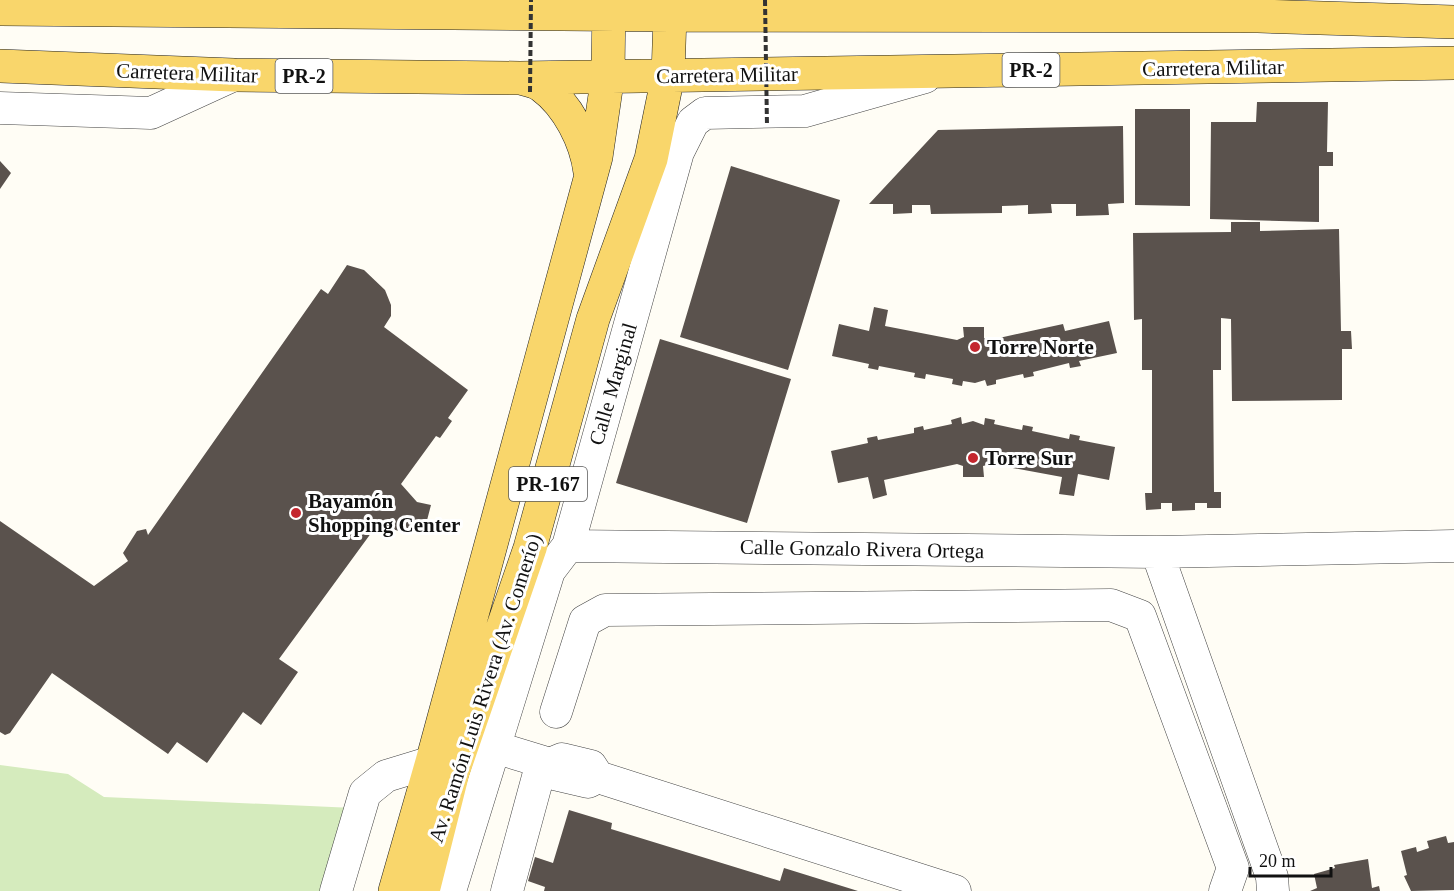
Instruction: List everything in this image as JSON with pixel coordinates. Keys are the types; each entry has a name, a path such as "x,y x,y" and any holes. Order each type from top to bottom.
{"main road":[{"path":"1185,16 1267,0"},
{"path":"0,9 358,6 610,7 1454,22"},
{"name":"Av. Ramón Luis Rivera (Av. Comerío)","path":"395,891 591,176 609,75 610,7"},
{"name":"Av. Ramón Luis Rivera (Av. Comerío)","path":"423,891 453,772 531,548 593,319 651,159 668,76 669,8"},
{"name":"Carretera Militar","path":"0,66 525,85 609,75 668,76 1454,63"},
{"path":"525,85 542,85 563,107 588,156 591,176"}],"street":[{"name":"Calle Marginal","path":"450,891 549,571 568,546 678,152 693,122 705,113 806,111 945,72"},
{"path":"0,108 151,113 234,75"},
{"name":"Calle Gonzalo Rivera Ortega","path":"568,546 1157,552 1454,546"},
{"path":"1157,552 1272,877 1273,891"},
{"path":"556,712 585,621 605,610 1111,605 1140,616 1233,868 1224,891"},
{"path":"494,747 546,763 558,775 588,782 598,777 955,891"},
{"path":"336,891 365,793 386,776 432,762"},
{"path":"507,891 546,763"}],"path":[{"path":"525,85 531,0"},
{"path":"765,0 766,126"}],"green space":[{"path":"0,765 68,774 104,797 354,808 327,891 0,891"}],"building":[{"path":"1257,102 1328,102 1327,152 1333,152 1333,166 1319,166 1319,222 1210,219 1211,122 1256,122"},
{"path":"1135,109 1190,109 1190,206 1135,205"},
{"path":"1123,126 1124,203 1108,204 1109,215 1076,216 1076,204 1051,204 1052,213 1028,214 1028,205 1002,206 1002,213 931,214 930,205 912,205 912,213 893,214 893,204 869,204 938,130"},
{"path":"0,161 11,173 0,189"},
{"path":"731,166 840,200 788,370 680,337"},
{"path":"1231,222 1260,222 1260,231 1339,229 1341,331 1351,331 1352,349 1342,349 1342,400 1232,401 1231,319 1221,318 1221,370 1213,370 1214,492 1221,492 1221,508 1207,508 1207,503 1195,503 1195,510 1172,511 1172,503 1161,503 1161,509 1146,510 1145,493 1152,493 1152,370 1142,370 1142,319 1134,320 1133,233 1231,232"},
{"name":"Bayamón Shopping Center","path":"347,265 364,270 385,290 391,305 391,316 384,327 468,390 448,418 452,421 440,438 436,436 401,484 417,502 431,505 425,528 413,525 410,534 377,525 279,659 298,672 261,725 243,712 207,763 177,742 168,754 52,673 10,733 5,735 0,732 0,521 94,586 128,561 123,553 137,531 146,529 148,535 321,289 328,294"},
{"name":"Torre Norte","path":"874,307 888,310 885,326 957,340 964,337 963,327 984,327 984,338 990,340 1063,324 1065,331 1109,321 1117,353 1079,361 1081,366 1070,368 1069,363 1033,372 1034,376 1024,378 1023,374 996,380 996,384 987,386 985,380 975,383 963,381 962,386 952,384 953,379 926,374 925,379 914,377 915,373 879,366 878,370 868,368 869,364 832,356 839,324 869,331"},
{"path":"660,339 791,379 747,523 616,483"},
{"name":"Torre Sur","path":"961,417 962,424 973,421 984,425 985,418 995,420 994,424 1022,430 1023,425 1033,427 1032,431 1069,439 1070,434 1080,436 1079,440 1115,447 1109,480 1078,474 1074,496 1059,494 1062,477 991,464 983,466 984,477 963,477 963,466 957,464 884,480 887,495 873,499 868,477 838,483 831,451 868,443 867,438 877,436 878,440 914,433 914,428 923,426 924,430 952,424 951,420"},
{"path":"569,810 612,823 611,829 780,881 784,868 858,891 544,891 545,887 528,881 535,857 553,863"},
{"path":"1446,836 1448,843 1454,842 1454,890 1411,891 1404,876 1407,875 1401,851 1416,847 1417,852 1429,848 1427,841"},
{"path":"1368,859 1372,888 1379,886 1380,891 1310,891 1317,888 1314,874 1335,868 1334,865"}],"place":[{"name":"Torre Norte","path":"975,347"},
{"name":"Torre Sur","path":"973,458"},
{"name":"Bayamón Shopping Center","path":"296,513"}]}
